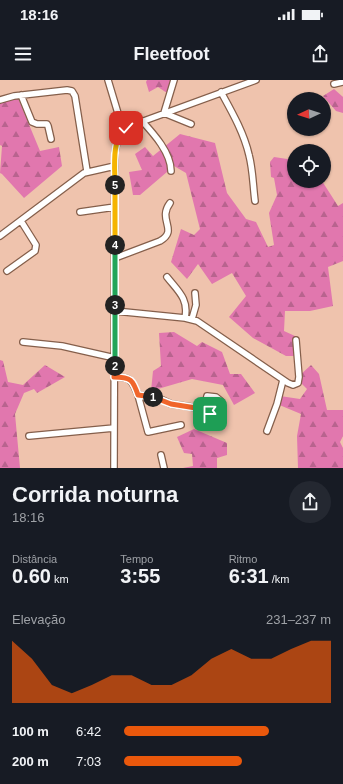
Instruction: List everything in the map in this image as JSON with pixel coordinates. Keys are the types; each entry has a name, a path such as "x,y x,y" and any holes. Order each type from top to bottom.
{"street":[{"path":"108,80 123,130"},
{"path":"164,113 174,80"},
{"path":"114,468 115,166 117,140 123,130 142,121 256,80"},
{"path":"334,84 343,82"},
{"path":"0,100 21,95 67,90 72,91 75,96 87,171"},
{"path":"222,92 236,118 247,147 255,201"},
{"path":"21,95 32,122 37,124 47,124 51,139"},
{"path":"164,113 192,124"},
{"path":"142,121 159,140 170,164 171,171"},
{"path":"0,236 80,175 87,171 115,166"},
{"path":"115,258 160,241 164,238 168,234 169,229 165,212 170,203"},
{"path":"80,212 115,207"},
{"path":"7,271 35,251 36,248 36,244 21,221"},
{"path":"168,277 186,302 187,308 185,318"},
{"path":"192,319 196,305 195,292"},
{"path":"115,311 192,319 207,327 282,380 293,384 298,383 300,372 296,340"},
{"path":"23,342 62,346 115,358"},
{"path":"114,377 124,377 130,379 134,385 148,432 181,425"},
{"path":"267,431 278,404 282,380"},
{"path":"138,395 156,398 171,404 191,407 211,414 206,401 207,396 216,397 221,401"},
{"path":"29,436 114,428"},
{"path":"161,455 164,468"}],"green space":[{"path":"147,80 172,80 167,93 158,87 149,92 146,82"},
{"path":"334,89 343,97 343,113 336,111 331,105 331,92 329,92"},
{"path":"18,98 40,151 59,147 62,166 24,198 0,173 2,146 0,145 0,103"},
{"path":"180,134 215,143 227,193 246,219 256,222 268,247 274,245 269,213 277,195 274,178 271,177 270,162 274,157 287,159 287,188 326,188 338,206 343,203 343,261 328,267 333,306 310,311 285,311 284,331 295,336 299,356 286,356 253,338 229,317 246,296 232,273 212,284 198,264 187,279 171,262 181,229 194,235 200,229 186,173 174,166 140,195 133,195 129,172 142,170 135,154 145,147 153,156"},
{"path":"174,332 197,346 202,342 222,352 230,374 241,374 255,393 234,405 223,385 192,379 151,391 153,371 161,366 159,333"},
{"path":"0,360 3,361 8,382 23,385 45,365 65,377 37,393 34,389 24,393 15,414 20,468 0,468"},
{"path":"311,365 319,374 327,410 343,410 343,436 340,442 343,448 343,468 298,468 297,436 301,414 277,404 280,396 300,399 307,389 299,381 299,376"},
{"path":"194,429 227,443 227,455 217,458 217,468 183,468 193,466 192,454 184,453 177,437"}],"route":[{"path":"126,128 119,134 115,152 114,377 124,377 130,379 138,395 156,398 171,404 196,408 210,414"}]}
